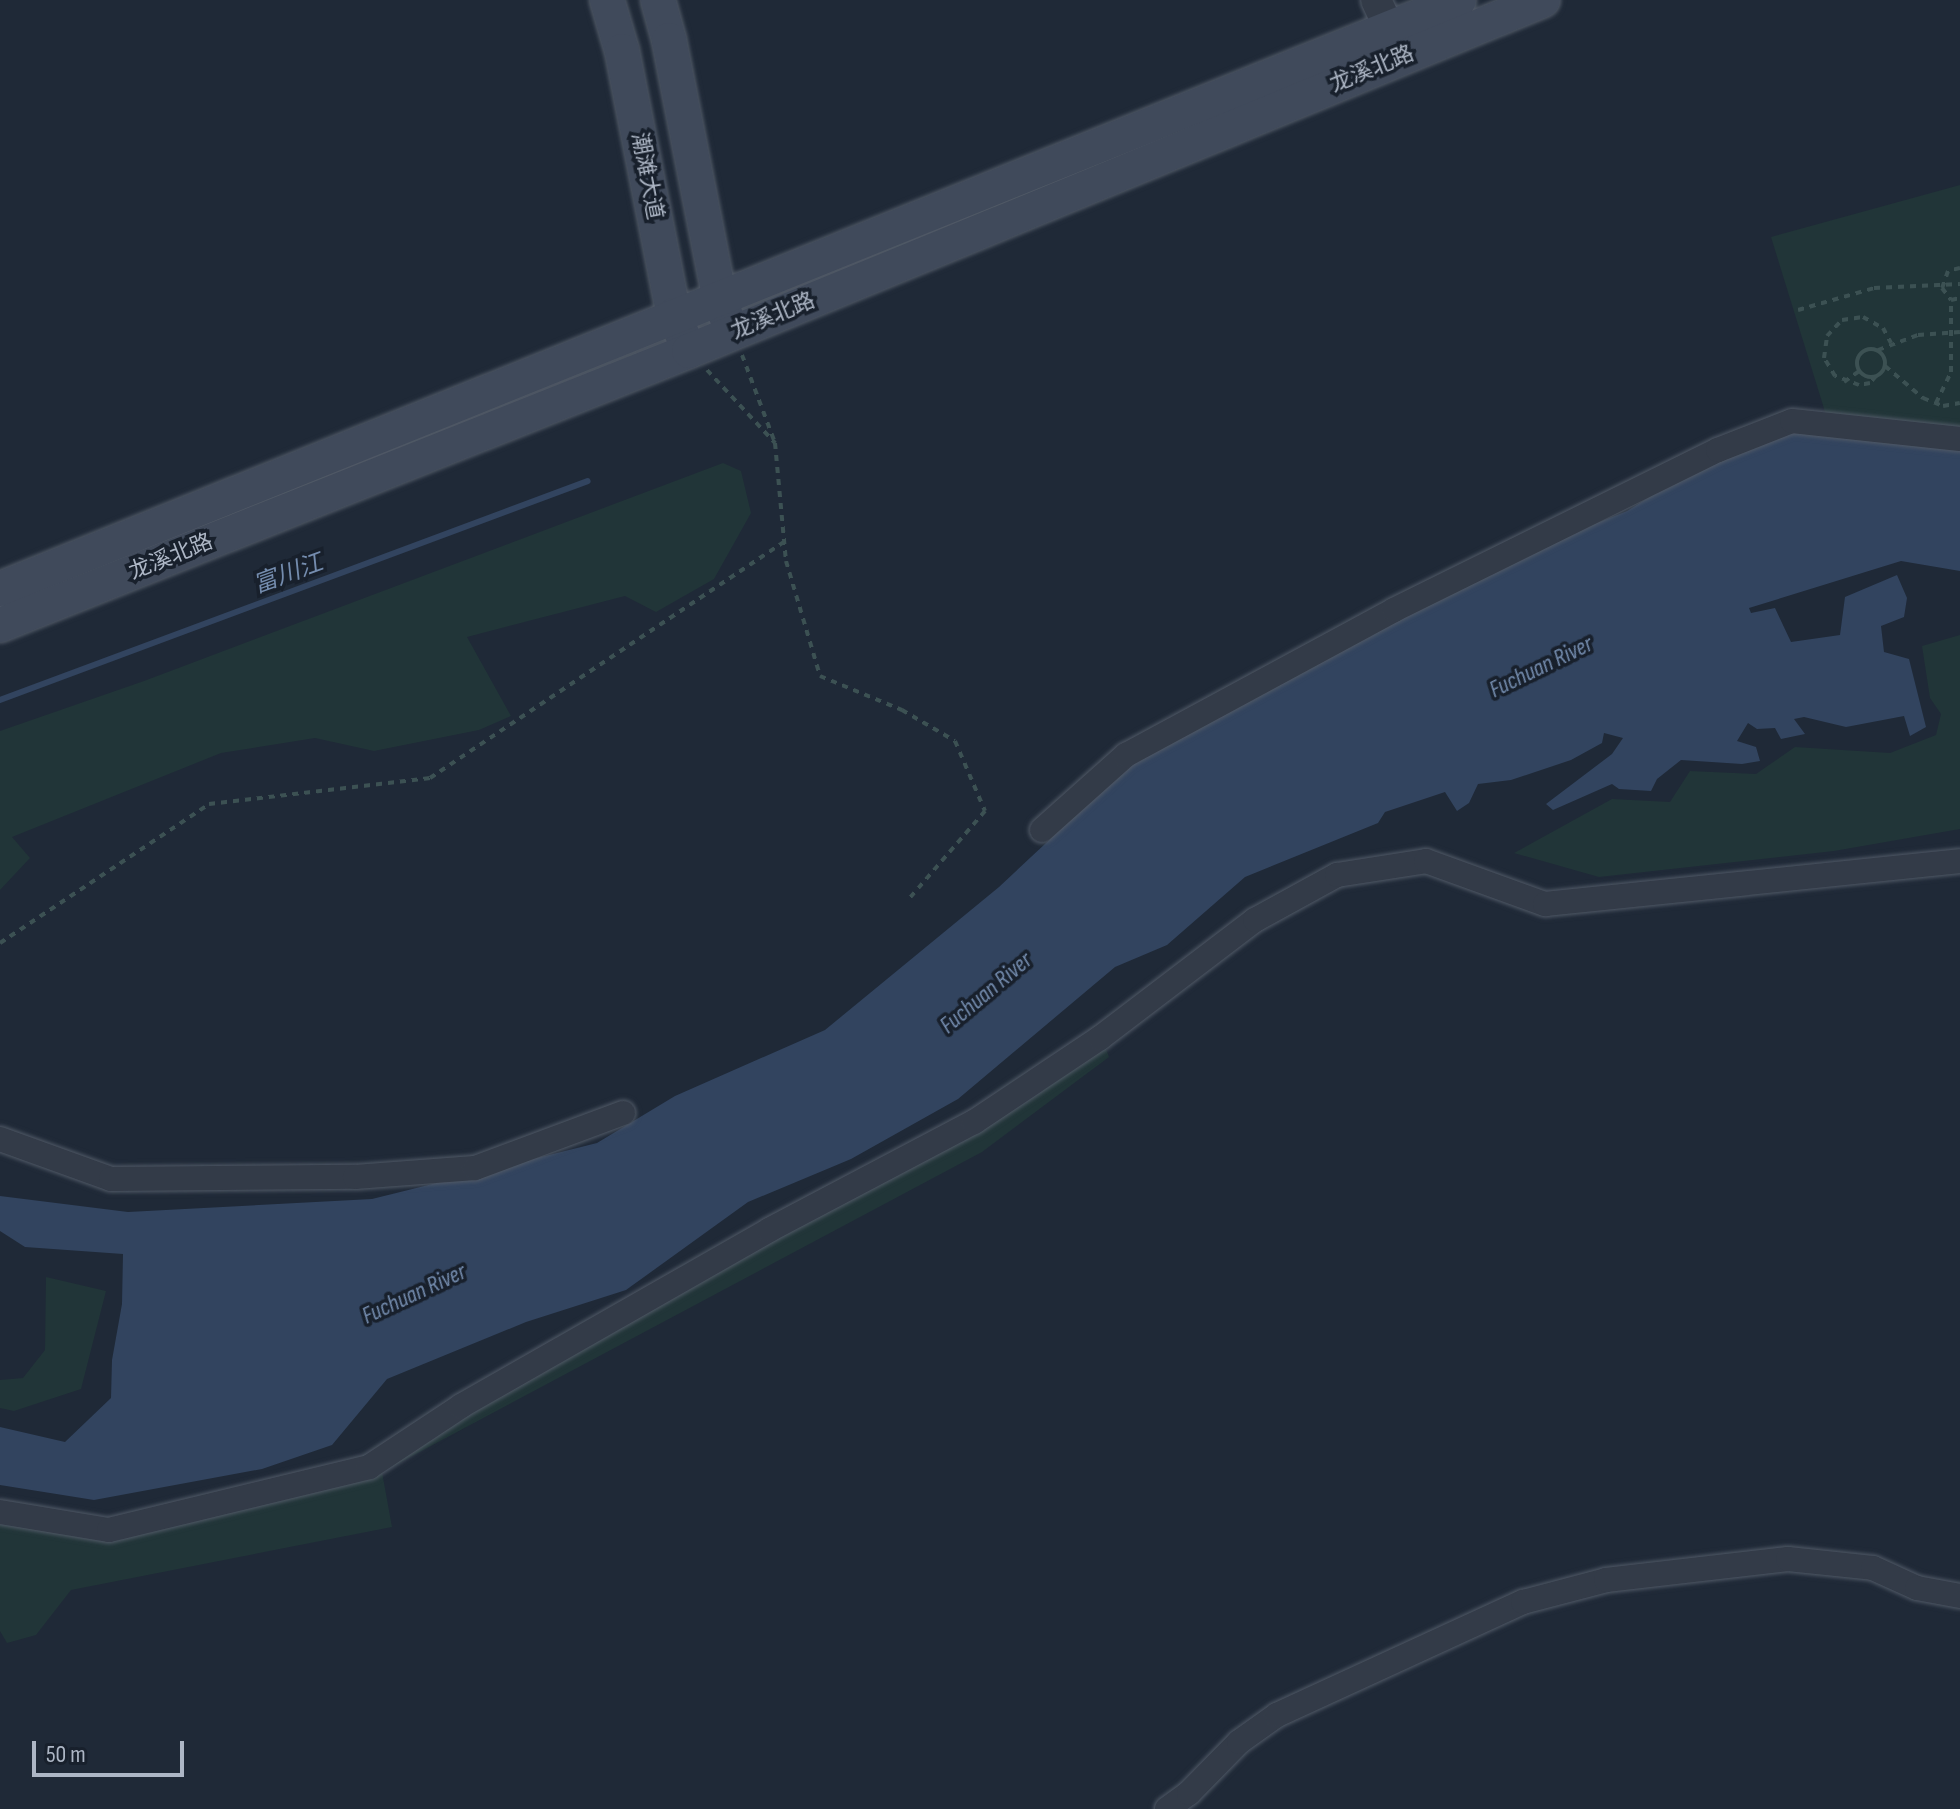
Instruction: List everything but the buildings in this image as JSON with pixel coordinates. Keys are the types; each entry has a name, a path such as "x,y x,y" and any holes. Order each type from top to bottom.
{"main road":[{"name":"潮滩大道","path":"607,0 622,51 676,319 689,351"},
{"path":"658,0 669,40 720,301 733,332"},
{"name":"龙溪北路","path":"0,625 689,351 1459,0"},
{"name":"龙溪北路","path":"0,589 1405,24 1543,0"}],"street":[{"path":"1042,830 1126,755 1394,610 1718,450 1792,421 1960,439"},
{"path":"0,1512 109,1530 369,1467 461,1406 742,1245 974,1122 1100,1038 1255,920 1337,875 1426,861 1545,904 1960,861"},
{"path":"0,1139 111,1179 355,1177 475,1168 623,1113"},
{"path":"1167,1809 1189,1793 1239,1742 1277,1715 1523,1602 1606,1580 1788,1559 1873,1568 1917,1588 1960,1596"}],"path":[{"path":"1936,403 1951,372 1951,300 1943,284 1948,271 1959,268 1960,260"},
{"path":"1798,310 1874,288 1960,284"},
{"path":"1951,300 1960,298"},
{"path":"1885,366 1865,384 1844,382 1831,373 1823,347 1833,327 1842,320 1863,317 1883,328 1891,343"},
{"path":"733,332 775,443 786,561 820,676 902,710 955,741 985,811 908,900"},
{"path":"1876,376 1867,377 1859,371 1856,362 1860,353 1869,348 1878,350 1918,335 1960,332"},
{"path":"1878,350 1885,366 1904,385 1943,406 1960,403"},
{"path":"689,351 775,443"},
{"path":"1844,382 1859,371"},
{"path":"0,943 209,804 430,778 784,542"}],"green space":[{"path":"1960,185 1960,436 1826,415 1771,237"},
{"path":"723,463 741,471 751,513 714,579 656,612 625,596 467,637 511,716 479,730 374,751 315,738 221,753 12,837 30,858 0,890 0,731 144,681"},
{"path":"1960,635 1960,829 1834,851 1599,877 1514,853 1612,799 1670,802 1690,771 1756,774 1795,747 1890,753 1936,735 1941,714 1930,698 1922,646"},
{"path":"1104,1044 1109,1057 982,1152 382,1472 392,1527 71,1590 36,1635 7,1643 0,1631 0,1523 108,1540 377,1468"},
{"path":"46,1277 106,1291 81,1389 14,1411 0,1408 0,1380 23,1378 45,1350"}],"water":[{"name":"Fuchuan River","path":"1787,429 1960,443 1960,571 1901,561 1749,608 1751,613 1775,608 1791,642 1840,635 1845,597 1897,575 1907,598 1904,617 1881,626 1884,652 1909,659 1926,727 1910,736 1904,716 1846,727 1804,717 1794,719 1805,734 1781,739 1775,728 1757,729 1748,723 1737,741 1756,747 1760,761 1742,764 1681,760 1657,779 1651,791 1619,789 1612,784 1553,810 1546,804 1612,754 1623,738 1604,733 1602,743 1571,760 1511,780 1478,784 1469,803 1457,811 1445,792 1385,812 1378,823 1245,877 1167,945 1115,967 958,1099 851,1159 748,1202 626,1290 526,1322 387,1379 332,1445 262,1469 94,1500 0,1485 0,1427 65,1442 111,1398 112,1360 122,1304 123,1254 25,1247 0,1231 0,1196 128,1212 372,1199 597,1143 675,1096 825,1030 999,887 1136,759 1512,557 1627,511 1680,478"}],"waterway":[{"name":"富川江","path":"0,700 588,481"}]}
